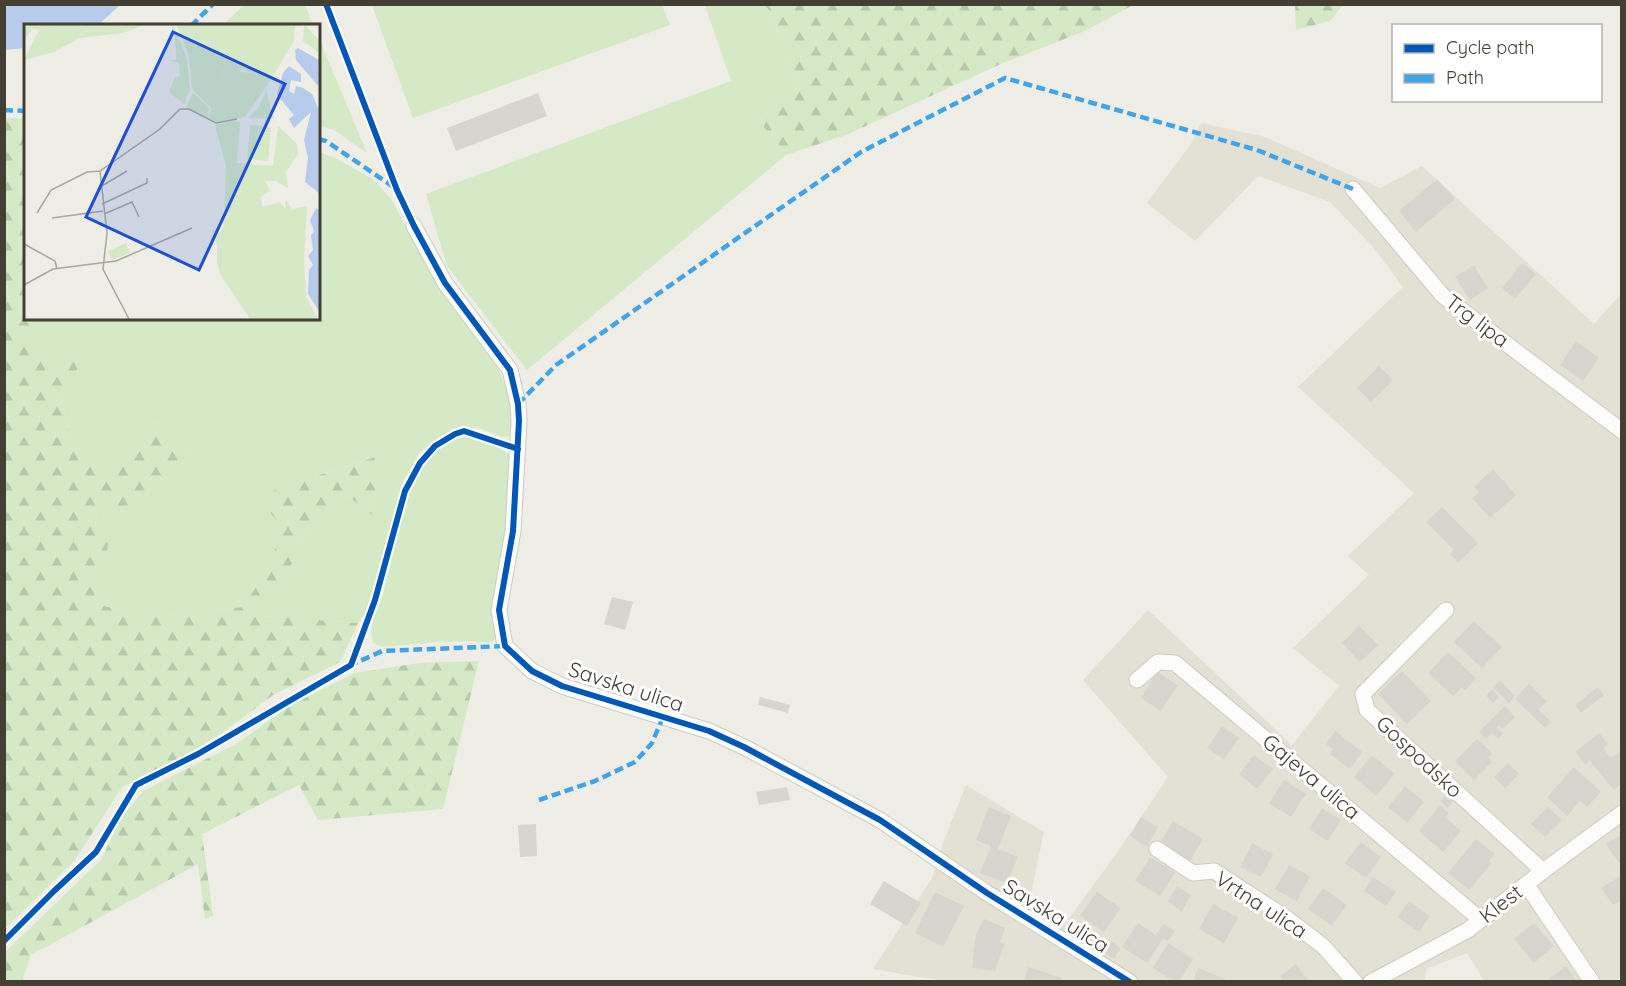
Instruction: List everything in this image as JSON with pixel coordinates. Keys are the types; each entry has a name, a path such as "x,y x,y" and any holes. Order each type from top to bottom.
{"street":[{"name":"Trg lipa","path":"1353,189 1443,296 1622,431"},
{"name":"Savska ulica","path":"414,226 445,283 510,370 518,404 513,531 499,610 505,646 532,671 562,686 709,731 744,747 880,820 987,893 1130,981"},
{"name":"Gospodsko","path":"1446,610 1363,694 1367,710 1543,871"},
{"name":"Gajeva ulica","path":"1137,680 1158,662 1175,663 1481,920"},
{"name":"Klest","path":"1371,981 1468,930 1622,813"},
{"name":"Vrtna ulica","path":"1156,849 1193,873 1214,872 1285,917 1323,946 1355,981"},
{"path":"1526,884 1592,981"}],"shaded area":[{"path":"1201,123 1265,137 1380,188 1422,166 1594,324 1621,294 1621,976 1614,982 1484,981 1467,953 1426,969 1425,982 950,982 873,969 932,878 966,785 1044,832 1027,912 1065,924 1168,777 1083,680 1148,610 1292,745 1339,686 1293,648 1369,575 1348,556 1414,493 1298,387 1403,287 1373,247 1330,202 1258,176 1195,241 1147,203 1191,144"}],"green space":[{"path":"1295,4 1343,5 1330,21 1296,30"},
{"path":"244,5 305,5 313,24 224,24"},
{"path":"372,5 662,5 670,25 413,118"},
{"path":"705,5 765,5 773,16 800,85 759,121 786,155 527,370 447,266 426,194 731,81"},
{"path":"765,5 1133,5 1085,31 1003,63 846,135 786,155 759,121 800,85 773,16"},
{"path":"320,41 367,153 334,130 320,126"},
{"path":"5,118 24,119 24,320 28,320 47,371 65,356 80,364 60,397 72,439 84,468 127,461 155,421 190,452 166,489 139,505 97,511 95,527 108,543 105,570 94,581 95,604 154,617 243,607 266,572 283,528 256,496 375,457 376,518 348,496 311,520 285,579 248,615 358,623 340,662 273,695 222,733 181,758 122,787 75,860 5,929"},
{"path":"320,153 335,158 373,179 391,199 439,287 497,366 510,397 512,436 502,437 482,429 464,426 442,435 419,453 402,484 371,605 358,623 247,615 285,579 311,520 348,496 376,517 374,457 257,496 284,528 266,572 243,607 154,617 95,604 94,581 105,570 95,527 97,511 139,505 166,489 190,452 155,421 127,461 84,469 72,439 60,396 47,372 28,320 320,320"},
{"path":"466,436 494,444 509,455 510,498 495,640 489,643 433,642 383,647 373,643 371,630 374,616 382,598 407,498 422,468 435,451 449,441"},
{"path":"479,661 443,809 318,820 299,785 202,834 213,916 205,919 198,864 31,955 22,981 5,981 5,952 101,860 122,817 143,791 236,744 291,705 355,673 419,663"}],"water":[{"path":"5,4 120,5 99,24 24,24 24,48 5,50"}],"building":[{"path":"538,93 547,116 456,151 447,128"},
{"path":"1437,179 1455,199 1416,232 1399,211"},
{"path":"1522,263 1536,274 1515,299 1502,288"},
{"path":"1474,265 1488,288 1470,300 1455,277"},
{"path":"1576,341 1599,358 1583,381 1560,365"},
{"path":"1379,366 1393,380 1371,402 1357,388"},
{"path":"1493,469 1516,495 1490,518 1472,498 1479,492 1474,487"},
{"path":"1442,507 1478,543 1458,563 1450,554 1454,550 1426,522"},
{"path":"612,597 633,602 625,630 604,624"},
{"path":"1474,621 1502,647 1482,668 1454,642"},
{"path":"1359,626 1378,645 1360,662 1342,643"},
{"path":"1448,652 1476,678 1465,690 1462,687 1453,696 1428,673"},
{"path":"1402,671 1431,701 1407,724 1378,694"},
{"path":"1157,672 1178,685 1161,711 1141,698"},
{"path":"1500,680 1515,696 1509,703 1493,687"},
{"path":"1529,684 1547,701 1538,709 1551,722 1545,728 1515,699"},
{"path":"1598,687 1604,695 1581,713 1575,705"},
{"path":"1492,689 1499,697 1493,703 1486,696"},
{"path":"760,697 790,705 788,713 758,705"},
{"path":"1505,706 1515,717 1503,729 1499,725 1497,728 1503,734 1498,739 1492,733 1486,739 1479,732"},
{"path":"1222,726 1239,738 1224,759 1207,748"},
{"path":"1335,731 1362,752 1350,769 1330,754 1333,749 1326,744"},
{"path":"1599,733 1608,744 1603,748 1611,758 1622,749 1622,783 1614,790 1590,761 1585,764 1575,752"},
{"path":"1477,739 1492,753 1488,758 1492,762 1474,780 1455,761"},
{"path":"1254,755 1273,769 1257,789 1239,774"},
{"path":"1372,755 1395,774 1376,796 1354,777"},
{"path":"1508,763 1519,774 1505,788 1494,777"},
{"path":"1574,767 1601,792 1587,807 1580,801 1567,816 1547,797"},
{"path":"1284,780 1306,794 1291,817 1269,803"},
{"path":"1405,786 1424,802 1407,823 1388,807"},
{"path":"787,787 790,800 759,805 756,792"},
{"path":"1448,792 1455,799 1448,808 1440,801"},
{"path":"1440,805 1449,813 1445,817 1461,831 1443,852 1419,831"},
{"path":"989,807 1011,816 998,849 1018,857 1007,883 980,873 991,846 976,840"},
{"path":"1548,807 1562,820 1545,837 1531,824"},
{"path":"1322,808 1341,820 1328,841 1309,829"},
{"path":"1141,817 1158,827 1147,847 1130,836"},
{"path":"1173,821 1203,839 1189,863 1159,845"},
{"path":"536,824 537,856 520,857 518,825"},
{"path":"1622,834 1622,862 1619,863 1606,844"},
{"path":"1476,839 1495,854 1489,861 1492,863 1469,890 1448,873"},
{"path":"1361,842 1381,857 1366,878 1345,863"},
{"path":"1252,843 1273,854 1261,877 1240,867"},
{"path":"1150,857 1175,872 1160,896 1135,881"},
{"path":"1289,865 1310,876 1297,901 1275,889"},
{"path":"1622,875 1622,900 1613,905 1601,888"},
{"path":"1373,877 1396,892 1386,906 1364,891"},
{"path":"884,881 921,903 907,926 870,904"},
{"path":"1177,886 1191,895 1182,911 1168,902"},
{"path":"1323,888 1347,905 1332,926 1308,909"},
{"path":"935,892 964,906 943,947 915,933"},
{"path":"1097,892 1121,908 1104,932 1080,916"},
{"path":"1409,901 1430,916 1419,932 1398,917"},
{"path":"1213,904 1238,918 1224,943 1199,929"},
{"path":"984,919 1005,928 1000,942 1004,944 995,971 972,968 976,934"},
{"path":"1138,923 1156,935 1163,924 1175,931 1168,941 1163,938 1147,963 1122,947"},
{"path":"1534,923 1554,946 1534,963 1514,939"},
{"path":"1111,941 1121,948 1114,959 1104,952"},
{"path":"1168,943 1193,959 1179,982 1175,982 1153,968"},
{"path":"1296,964 1309,982 1283,982 1280,976"},
{"path":"1566,966 1577,982 1545,982"},
{"path":"1028,967 1062,978 1060,982 1024,982"},
{"path":"1198,968 1225,979 1224,982 1193,982"}],"marked path":[{"path":"193,24 213,4"},
{"path":"518,404 556,365 861,152 1005,78 1257,150 1353,189"},
{"path":"4,110 24,111"},
{"path":"320,140 326,141 395,188"},
{"path":"349,666 382,651 505,646"},
{"path":"539,800 595,781 635,762 652,743 663,717"}],"cycle path":[{"path":"326,4 397,190 414,226 445,283 510,370 518,404 519,421 513,531 499,610 505,646 532,671 562,686 709,731 744,747 880,820 987,893 1130,982"},
{"path":"4,941 96,852 136,785 198,754 351,665 375,600 405,491 420,463 435,446 464,431 518,449"}]}
